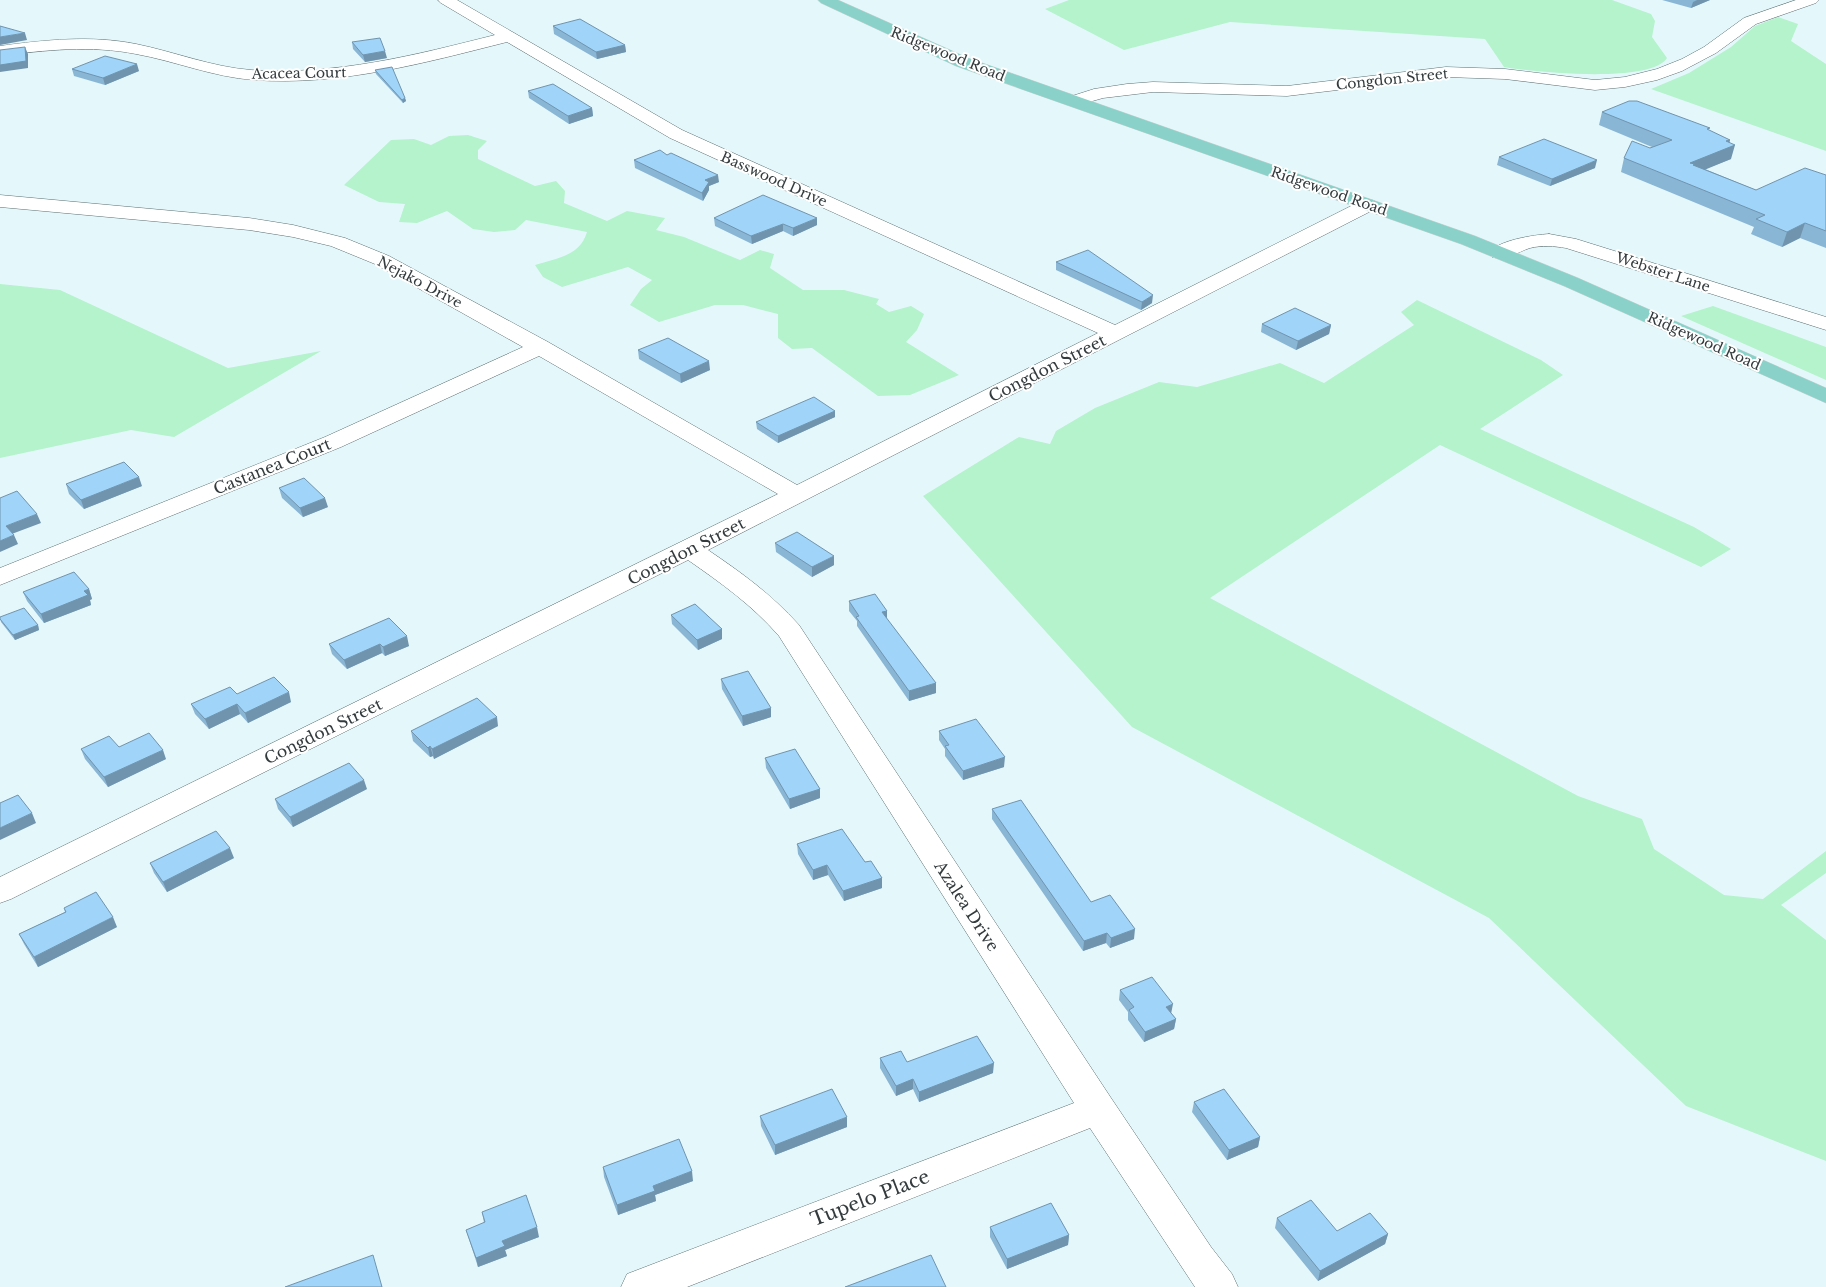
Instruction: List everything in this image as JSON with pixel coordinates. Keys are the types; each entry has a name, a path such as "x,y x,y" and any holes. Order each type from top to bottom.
{"main road":[{"name":"Ridgewood Road","path":"826,0 896,34 962,62 1499,253 1571,282 1826,396"}],"street":[{"name":"Basswood Drive","path":"446,0 676,134 1115,333"},
{"name":"Congdon Street","path":"1075,101 1103,92 1131,89 1288,91 1442,72 1493,74 1584,84 1613,84 1641,79 1680,65 1709,50 1749,21 1811,0"},
{"name":"Acacea Court","path":"0,51 36,46 87,43 136,49 205,68 253,75 294,76 360,71 408,62 508,37"},
{"name":"Nejako Drive","path":"0,200 249,224 294,231 338,242 382,260 540,347 797,495"},
{"name":"Congdon Street","path":"0,891 690,549 1368,205"},
{"name":"Webster Lane","path":"1499,253 1532,240 1553,240 1572,244 1826,324"},
{"name":"Castanea Court","path":"0,577 333,442 540,347"},
{"name":"Azalea Drive","path":"690,549 755,596 769,608 789,631 1098,1109 1197,1259 1218,1287"},
{"name":"Tupelo Place","path":"641,1287 1098,1109"}],"green space":[{"path":"1069,0 1612,0 1651,14 1655,21 1652,37 1667,58 1657,66 1616,74 1539,71 1504,67 1485,39 1230,22 1124,50 1045,9"},
{"path":"1778,17 1798,24 1791,41 1826,64 1826,151 1651,89 1689,73 1731,47 1755,26"},
{"path":"468,135 487,141 478,150 478,159 535,186 556,181 565,191 564,203 607,221 627,211 665,218 656,230 684,237 740,260 760,250 774,254 770,268 803,290 844,290 879,299 876,304 889,312 911,306 924,314 917,330 906,342 959,375 910,395 878,396 812,348 792,349 778,338 778,314 743,305 715,305 659,322 630,305 641,289 652,280 628,267 562,287 543,277 535,265 567,255 579,246 587,232 526,220 515,230 494,232 473,229 447,211 417,223 399,222 405,204 379,202 344,185 391,140 414,139 431,145 449,136"},
{"path":"0,284 60,290 228,368 321,351 174,437 131,430 0,458"},
{"path":"1417,300 1541,360 1563,375 1480,429 1694,527 1731,549 1701,567 1440,445 1210,598 1578,796 1642,819 1654,849 1724,895 1763,899 1826,851 1826,873 1781,905 1826,940 1826,1161 1686,1106 1489,918 1132,727 923,496 1019,437 1050,444 1056,431 1095,408 1159,382 1197,387 1280,363 1324,383 1414,325 1401,312"},
{"path":"1713,306 1826,347 1826,380 1681,316"}],"building":[{"path":"580,19 625,45 596,52 553,26"},
{"path":"0,26 25,33 0,37"},
{"path":"380,38 385,51 363,55 352,42"},
{"path":"25,47 26,61 0,65 0,50"},
{"path":"105,56 137,64 103,78 72,69"},
{"path":"392,67 405,98 402,100 375,70"},
{"path":"553,84 592,108 568,116 528,91"},
{"path":"1629,101 1637,101 1710,128 1707,129 1730,140 1726,141 1735,145 1690,163 1756,190 1805,168 1826,175 1826,231 1805,223 1787,232 1756,219 1765,215 1624,158 1632,141 1650,148 1672,140 1602,112"},
{"path":"1544,139 1597,160 1552,179 1499,157"},
{"path":"660,150 667,155 671,153 718,175 705,180 709,182 702,193 634,160"},
{"path":"763,195 817,218 793,228 783,224 751,236 714,218"},
{"path":"1088,250 1153,295 1142,302 1056,262"},
{"path":"1295,308 1331,325 1298,341 1262,324"},
{"path":"668,338 709,361 680,374 638,350"},
{"path":"814,397 835,411 778,436 756,422"},
{"path":"124,462 139,477 81,500 66,484"},
{"path":"304,478 325,498 300,508 279,488"},
{"path":"17,491 37,514 6,526 14,535 0,541 0,498"},
{"path":"797,532 834,556 812,567 775,543"},
{"path":"74,572 89,589 84,591 88,595 41,614 23,592"},
{"path":"875,594 887,611 882,612 936,683 909,691 856,617 859,616 849,601"},
{"path":"695,604 722,629 697,640 671,615"},
{"path":"24,608 38,625 13,635 0,617"},
{"path":"389,618 407,636 383,647 380,644 344,660 329,644"},
{"path":"748,671 771,708 742,716 721,679"},
{"path":"274,677 289,692 245,713 237,704 205,719 191,704 230,687 237,694"},
{"path":"477,698 497,717 432,749 430,746 428,748 411,731"},
{"path":"976,719 1005,757 963,771 945,746 949,745 939,731"},
{"path":"149,733 163,750 104,777 81,749 109,736 119,747"},
{"path":"795,749 820,789 789,799 765,758"},
{"path":"349,763 364,780 290,817 275,799"},
{"path":"18,795 32,813 0,828 0,803"},
{"path":"1021,800 1091,902 1110,895 1135,929 1111,938 1107,933 1084,941 992,809"},
{"path":"842,829 865,862 871,861 882,878 843,891 827,865 813,870 797,844"},
{"path":"216,831 230,848 163,882 150,863"},
{"path":"96,892 113,917 34,957 19,934 66,912 64,908"},
{"path":"1152,977 1173,1004 1166,1007 1176,1019 1145,1032 1129,1010 1134,1007 1120,990"},
{"path":"977,1036 994,1063 919,1092 913,1079 896,1086 880,1058 901,1051 907,1062"},
{"path":"832,1089 847,1117 775,1145 760,1116"},
{"path":"1224,1089 1260,1137 1229,1150 1194,1102"},
{"path":"679,1139 692,1171 653,1186 655,1191 617,1205 603,1167"},
{"path":"526,1195 537,1227 502,1241 505,1246 476,1258 466,1230 485,1222 482,1212"},
{"path":"1311,1200 1337,1231 1370,1213 1388,1234 1320,1271 1277,1218"},
{"path":"1051,1203 1069,1235 1007,1259 990,1227"},
{"path":"373,1255 382,1287 285,1287"},
{"path":"931,1255 946,1287 845,1287"}]}
